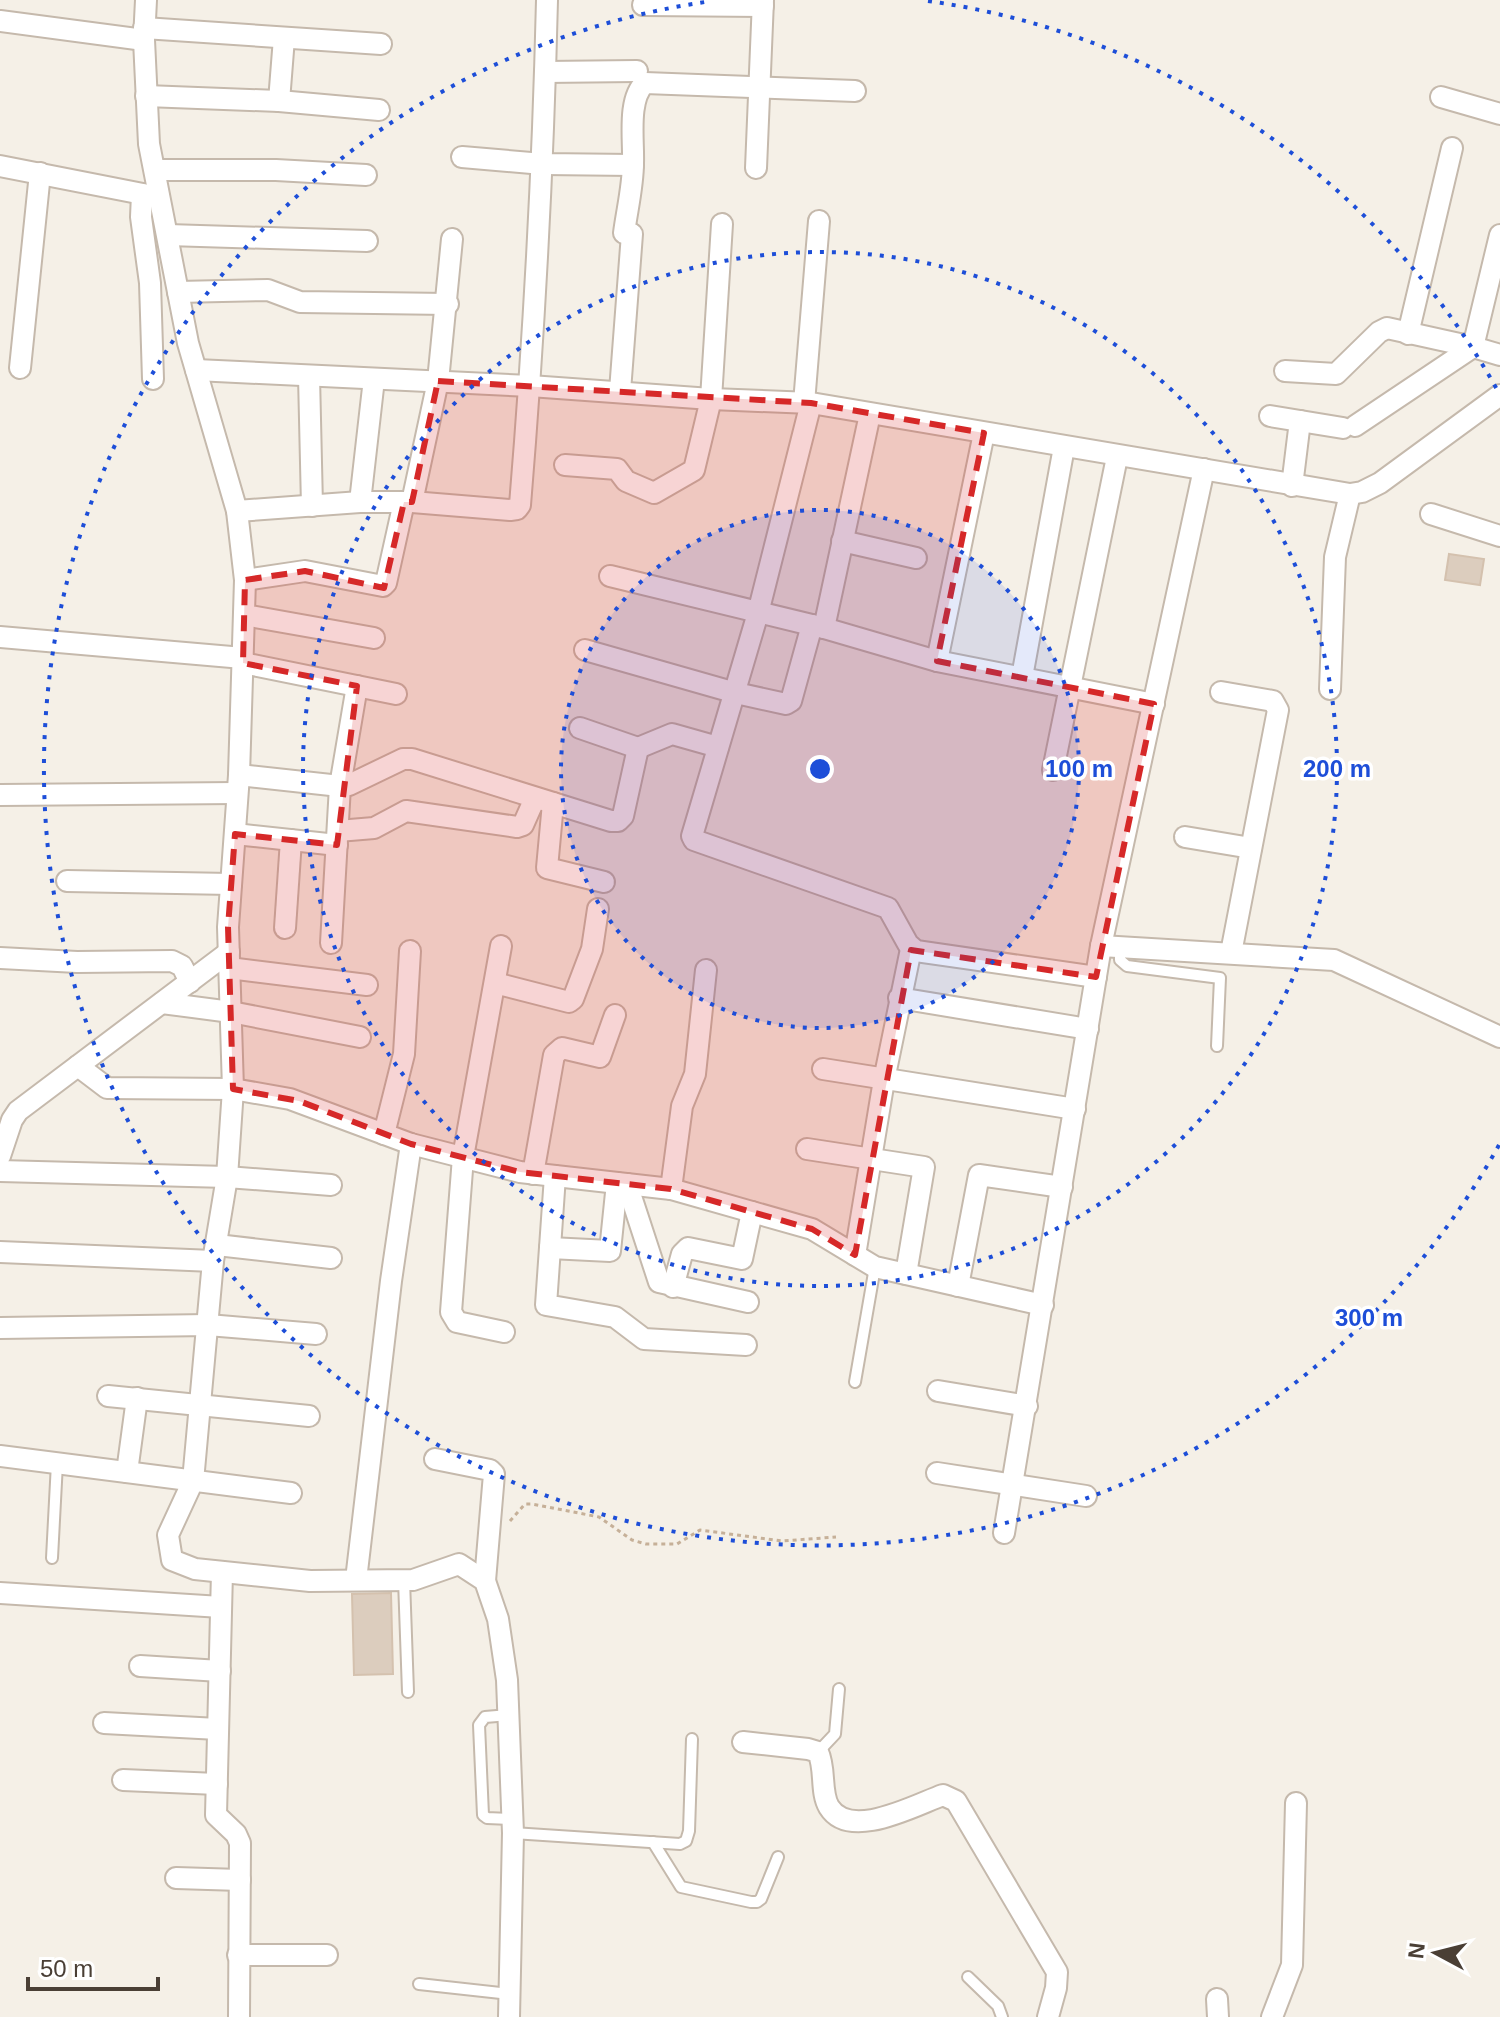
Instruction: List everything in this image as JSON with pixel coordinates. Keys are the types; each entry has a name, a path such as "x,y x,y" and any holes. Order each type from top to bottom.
{"street":[{"path":"146,0 146,96 149,144 155,170 151,196 141,217 150,283 153,379"},
{"path":"237,511 360,502 517,509 520,505 543,164 547,0"},
{"path":"643,5 763,3 756,168"},
{"path":"0,21 144,34 381,44"},
{"path":"279,101 284,38"},
{"path":"545,72 637,71"},
{"path":"620,391 633,165 632,119 639,88 645,83 855,91"},
{"path":"146,96 279,101 379,110"},
{"path":"1441,97 1500,114"},
{"path":"1408,334 1452,148"},
{"path":"462,157 543,164 633,165"},
{"path":"0,166 151,196"},
{"path":"155,170 276,170 366,175"},
{"path":"20,368 40,173"},
{"path":"151,196 168,235 196,370 237,511 245,580 231,884 229,960 233,1089 227,1177 215,1253 193,1481 168,1535 172,1560 195,1569 310,1581 413,1580 459,1564 485,1581"},
{"path":"819,221 808,403 758,613 692,830 694,840 882,905 892,913 911,949 899,998 855,1255"},
{"path":"565,465 617,469 626,481 649,492 659,492 694,470 711,399 722,224"},
{"path":"168,235 367,241"},
{"path":"1270,416 1349,427 1473,347 1500,235"},
{"path":"245,580 305,571 383,586 438,381 452,239"},
{"path":"178,292 268,290 300,302 448,304"},
{"path":"1285,371 1336,374 1383,328 1500,355"},
{"path":"196,370 808,403 1350,494 1380,483 1500,395"},
{"path":"309,376 312,506"},
{"path":"360,502 374,379"},
{"path":"585,650 736,693 789,704 818,626 842,541 870,414"},
{"path":"1292,486 1300,421"},
{"path":"937,661 984,433"},
{"path":"1022,677 1064,447"},
{"path":"1053,770 1117,457"},
{"path":"1004,1533 1096,977 1110,947 1154,704 1204,469"},
{"path":"1330,689 1335,557 1350,494"},
{"path":"1431,514 1500,536"},
{"path":"842,541 916,558"},
{"path":"610,576 818,626 937,661 1154,704"},
{"path":"244,615 374,638"},
{"path":"0,637 243,660 396,694"},
{"path":"331,943 340,786 357,686"},
{"path":"1221,692 1273,701 1277,705 1231,953"},
{"path":"580,728 638,748 672,734 718,747"},
{"path":"0,795 238,784 340,786 349,785 403,759 412,759 618,821 623,816 638,748"},
{"path":"235,834 291,840 337,838 374,828 406,811 517,827 523,825 544,800"},
{"path":"544,800 547,868 604,882"},
{"path":"1185,837 1251,848"},
{"path":"285,928 291,840"},
{"path":"67,881 231,884"},
{"path":"495,983 569,1002 592,949 598,909"},
{"path":"501,946 463,1157 451,1312 457,1322 504,1332"},
{"path":"1110,947 1334,960 1500,1037"},
{"path":"911,949 1096,977"},
{"path":"384,1134 404,1054 410,951"},
{"path":"0,958 77,962 172,961 182,966 190,982"},
{"path":"0,1156 18,1111 190,982 229,960 367,985"},
{"path":"671,1189 682,1106 695,1074 706,970"},
{"path":"899,998 1088,1029"},
{"path":"162,1003 231,1012 360,1037"},
{"path":"533,1174 554,1055 562,1048 600,1057 615,1015"},
{"path":"78,1066 107,1088 233,1089 299,1101 411,1144 533,1174 671,1189 812,1229 875,1267 1043,1305"},
{"path":"823,1069 1075,1109"},
{"path":"356,1580 389,1297 411,1144"},
{"path":"807,1149 924,1167 906,1274"},
{"path":"0,1171 227,1177 331,1185"},
{"path":"958,1286 979,1175 1062,1187"},
{"path":"555,1176 545,1301 550,1307 615,1317 644,1339 746,1345"},
{"path":"550,1248 610,1251 622,1184"},
{"path":"622,1184 659,1282 748,1302"},
{"path":"673,1287 682,1254 688,1248 742,1259 752,1212"},
{"path":"0,1252 215,1253 331,1258"},
{"path":"0,1328 208,1325 316,1334"},
{"path":"938,1391 1027,1406"},
{"path":"108,1396 309,1416"},
{"path":"127,1472 137,1398"},
{"path":"0,1456 291,1493"},
{"path":"435,1459 490,1470 494,1474 485,1581 498,1619 509,1715 513,1826 509,2017"},
{"path":"937,1473 1086,1496"},
{"path":"222,1572 216,1815 239,1838 239,2017"},
{"path":"0,1593 221,1607"},
{"path":"140,1666 220,1671"},
{"path":"104,1723 218,1729"},
{"path":"743,1742 818,1752 822,1760 828,1805 838,1816 850,1822 864,1823 943,1795 956,1801 1057,1972 1048,2017"},
{"path":"123,1780 217,1784"},
{"path":"1272,2017 1292,1965 1296,1803"},
{"path":"176,1878 240,1880"},
{"path":"238,1955 327,1955"}],"lane":[{"path":"1110,947 1127,966 1220,978 1217,1046"},
{"path":"855,1382 875,1267"},
{"path":"52,1558 57,1463"},
{"path":"404,1580 408,1692"},
{"path":"818,1752 835,1734 839,1689"},
{"path":"509,1715 485,1717 479,1725 483,1815 513,1826 680,1844 686,1841 689,1831 692,1739"},
{"path":"653,1842 681,1887 751,1902 761,1899 778,1857"},
{"path":"968,1977 998,2006 1002,2017"},
{"path":"419,1984 510,1994"}],"path":[{"path":"488,1549 525,1504 599,1517 638,1543 671,1546 700,1530 782,1541 836,1537"}],"highlighted area":[{"path":"438,381 811,403 984,433 937,661 1154,704 1096,977 911,950 855,1255 812,1229 671,1189 520,1172 411,1144 299,1101 233,1089 228,927 235,834 337,845 357,686 243,663 245,580 305,571 384,588 404,502 412,502"}],"building":[{"path":"1449,554 1484,559 1480,585 1445,580"},
{"path":"391,1593 393,1674 354,1675 352,1594"}]}
